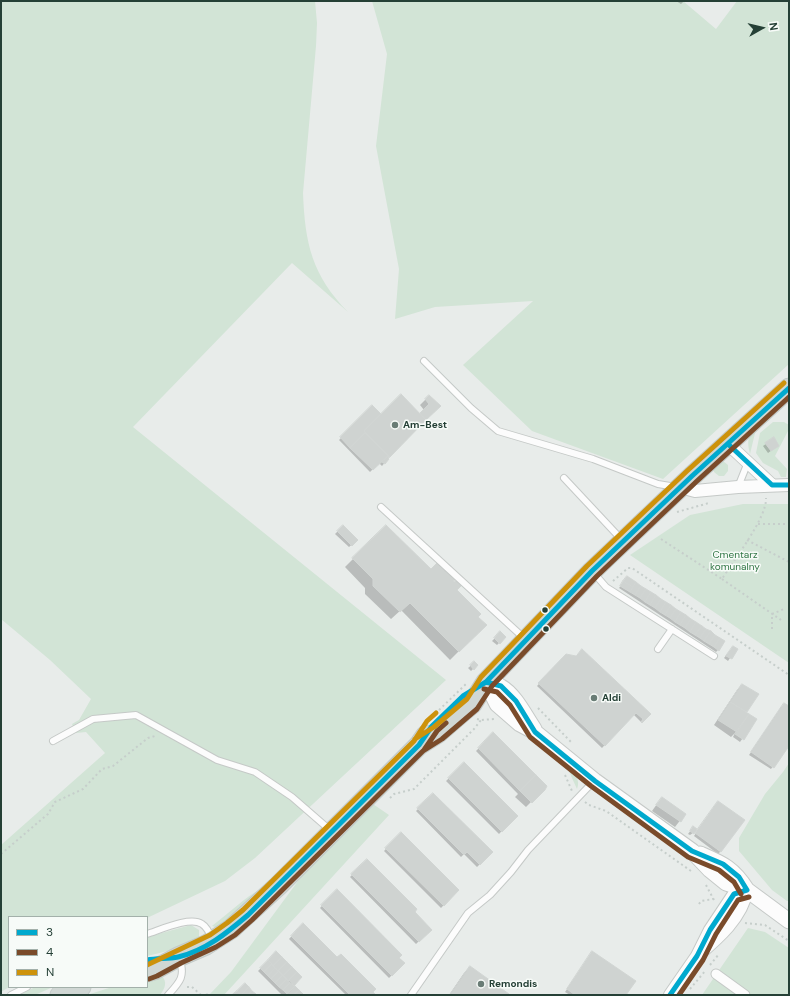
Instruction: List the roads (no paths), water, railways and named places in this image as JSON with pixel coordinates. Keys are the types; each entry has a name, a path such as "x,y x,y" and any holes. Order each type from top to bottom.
{"main road":[{"path":"148,972 163,966 178,957 213,941 231,929 248,914 419,745 432,726 463,696 486,682 592,571 680,487 789,388"},
{"path":"148,960 178,957"},
{"path":"60,995 78,988"}],"street":[{"path":"728,444 772,485"},
{"path":"680,487 695,491 738,487 789,485"},
{"path":"486,682 501,686 516,701 535,732 595,781 692,851 723,864 739,877 747,890 789,921"},
{"path":"670,995 734,894 747,890"},
{"path":"716,974 745,995"}],"lane":[{"path":"424,361 471,408 498,431 593,459 658,484 680,487"},
{"path":"738,487 748,462"},
{"path":"564,478 623,541"},
{"path":"381,507 526,640"},
{"path":"592,571 606,587 714,656"},
{"path":"658,648 672,629"},
{"path":"53,741 93,719 136,715 217,760 255,772 292,798 332,831"},
{"path":"412,995 468,913 490,895 511,872 528,850 595,781"},
{"path":"148,934 193,921 205,926 213,941"},
{"path":"168,995 178,984 182,976 183,968 178,957"},
{"path":"11,995 25,988"}],"place":[{"name":"Am-Best","path":"395,425"},
{"name":"Aldi","path":"594,698"},
{"name":"Remondis","path":"481,984"}],"park label":[{"name":"Cmentarz komunalny","path":"735,560"}]}
